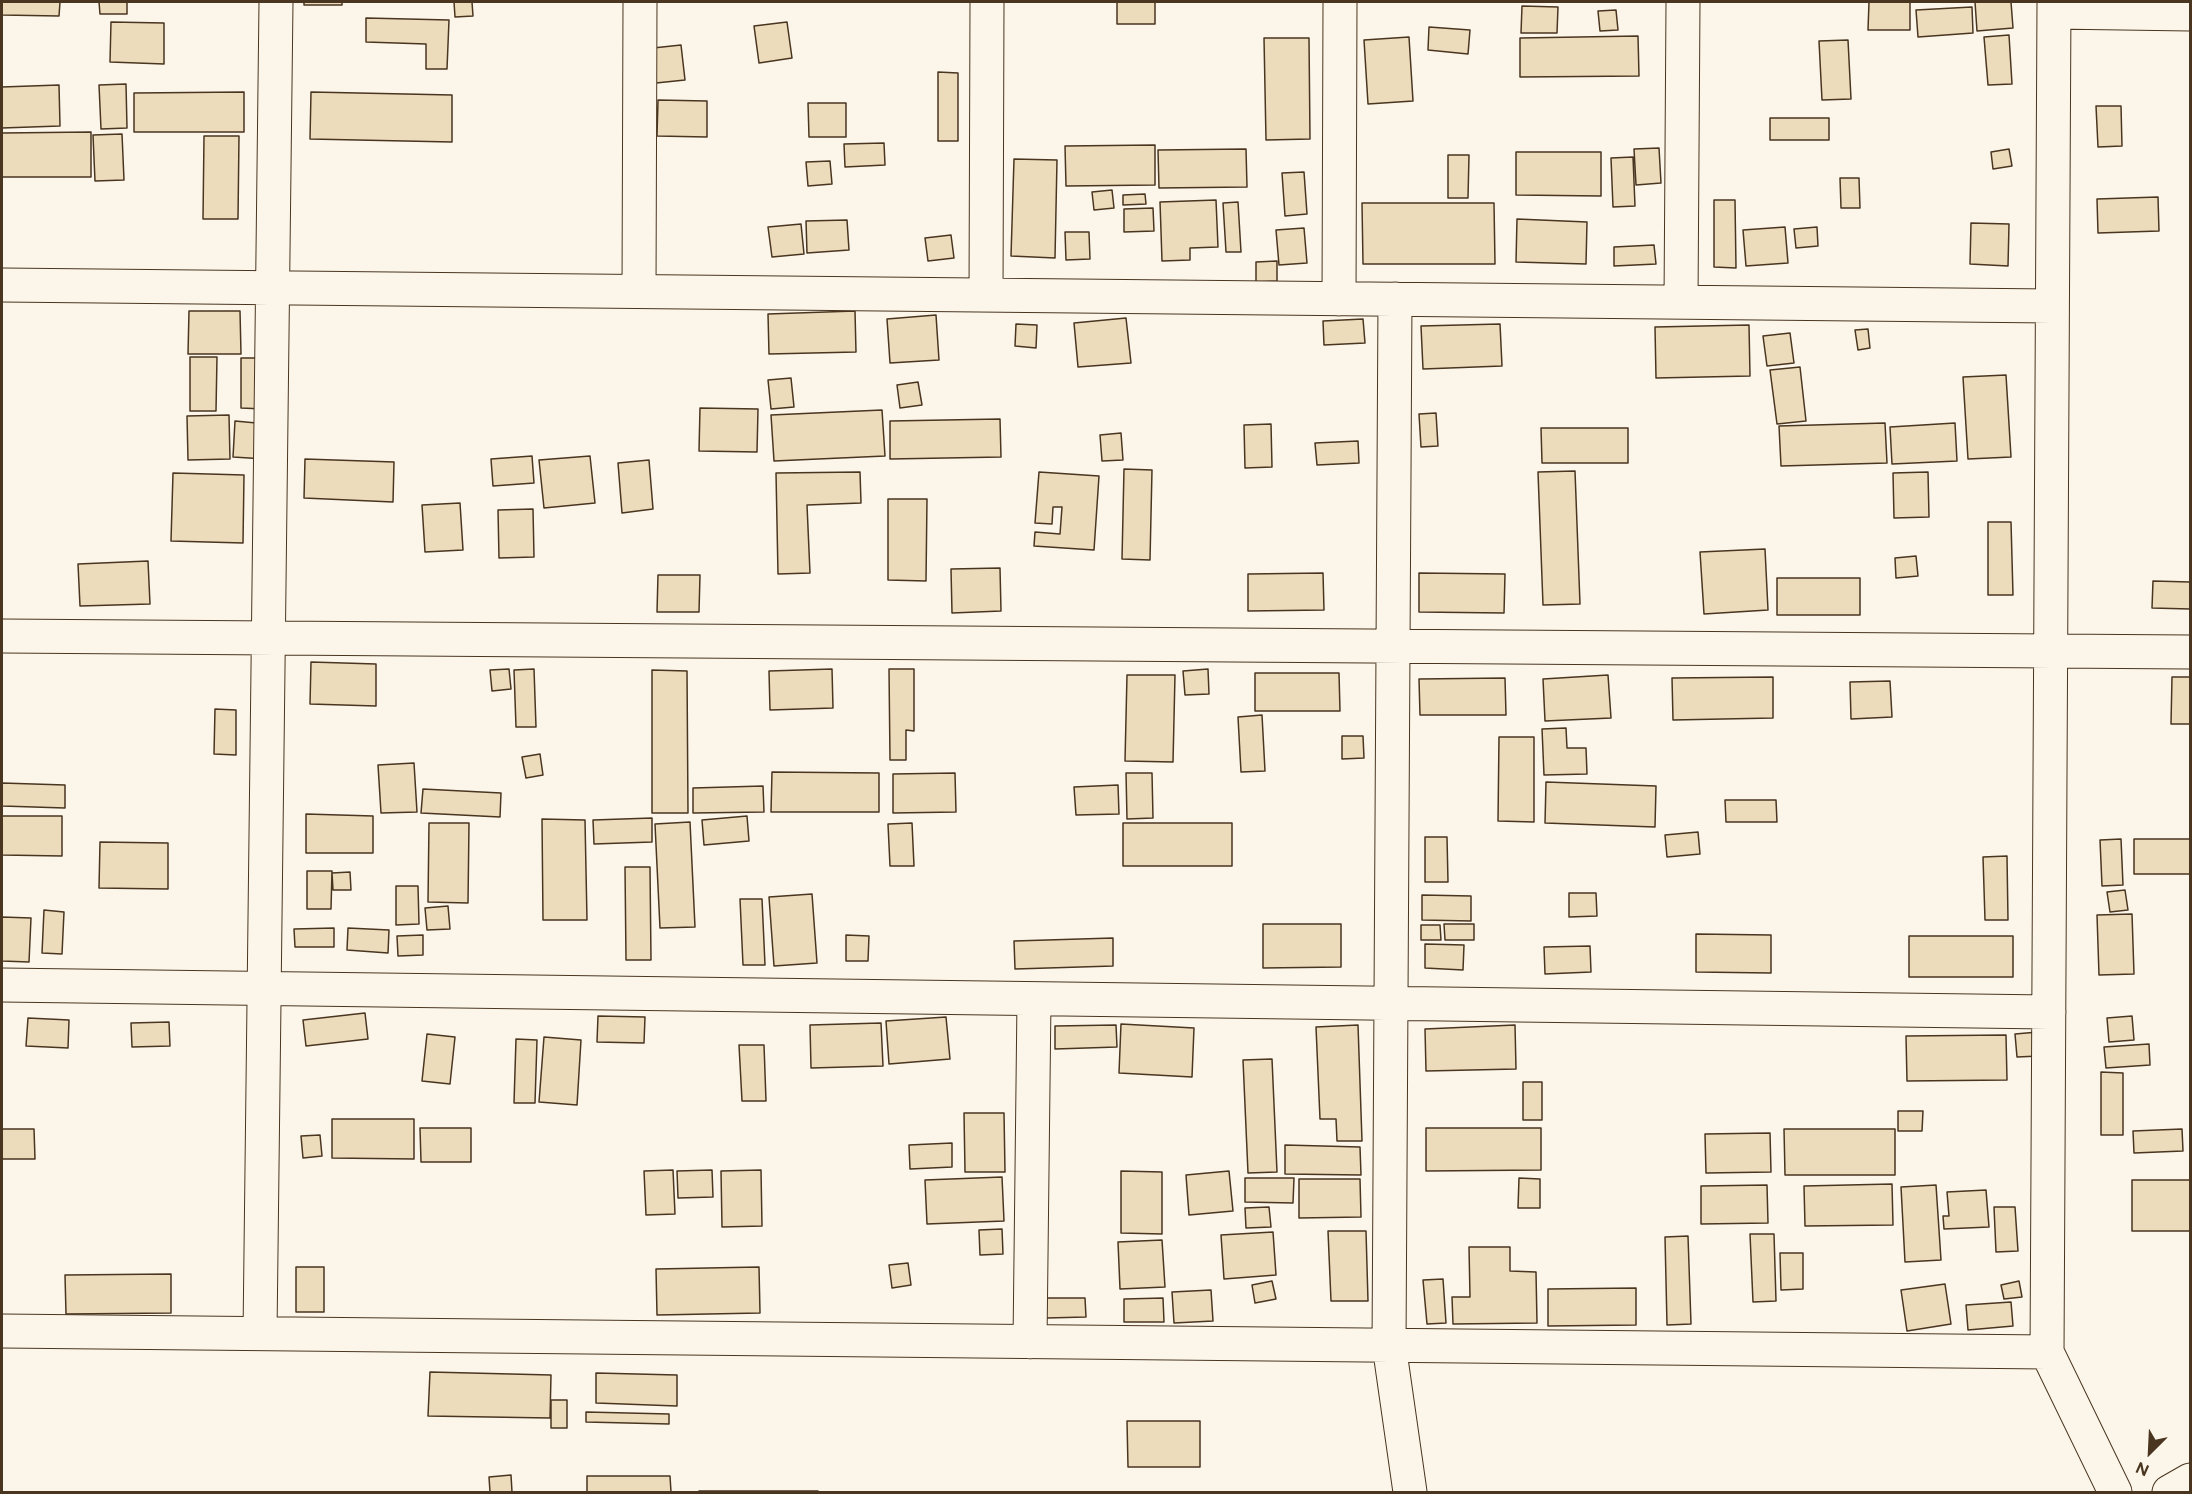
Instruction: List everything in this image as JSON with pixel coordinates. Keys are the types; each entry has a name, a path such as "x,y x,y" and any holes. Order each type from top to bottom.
{"street":[{"path":"260,1334 276,2"},
{"path":"639,291 640,2"},
{"path":"986,295 987,2"},
{"path":"1339,299 1340,2"},
{"path":"1681,302 1683,2"},
{"path":"2115,1492 2047,1352 2054,7 2190,14"},
{"path":"2,285 2052,306"},
{"path":"1395,299 1389,1345 1410,1492"},
{"path":"2,636 2190,652"},
{"path":"2,985 2049,1012"},
{"path":"1030,1341 1034,999"},
{"path":"2,1331 2047,1352"},
{"path":"2169,1492 2190,1480"}],"building":[{"path":"2,2 60,2 59,16 2,15"},
{"path":"99,2 127,2 127,14 100,14"},
{"path":"304,2 342,2 342,5 304,5"},
{"path":"454,2 472,2 473,16 455,17"},
{"path":"1117,2 1155,2 1155,24 1117,24"},
{"path":"1869,2 1910,2 1910,30 1868,30"},
{"path":"1975,2 2011,2 2013,28 1977,31"},
{"path":"1522,6 1558,7 1557,33 1521,33"},
{"path":"1972,7 1973,33 1918,37 1916,10"},
{"path":"1616,10 1618,30 1600,31 1598,11"},
{"path":"366,18 449,20 447,69 426,69 426,44 366,42"},
{"path":"111,22 164,23 164,64 110,62"},
{"path":"787,22 792,58 759,63 754,26"},
{"path":"1429,27 1470,30 1468,54 1428,50"},
{"path":"2009,35 2012,84 1988,85 1984,37"},
{"path":"1638,36 1639,76 1520,77 1520,38"},
{"path":"1409,37 1413,101 1368,104 1364,40"},
{"path":"1264,38 1309,38 1310,139 1266,140"},
{"path":"1848,40 1851,99 1822,100 1819,41"},
{"path":"681,45 685,80 656,83 653,48"},
{"path":"938,72 958,73 958,141 938,141"},
{"path":"126,84 127,128 101,129 99,85"},
{"path":"59,85 60,126 2,128 2,87"},
{"path":"244,92 244,132 134,132 134,93"},
{"path":"311,92 452,95 452,142 310,139"},
{"path":"658,100 707,101 707,137 657,136"},
{"path":"808,103 846,103 846,137 809,137"},
{"path":"2096,106 2121,106 2122,146 2098,147"},
{"path":"1770,118 1829,118 1829,140 1770,140"},
{"path":"91,132 91,177 2,177 2,133"},
{"path":"122,134 124,180 95,181 93,135"},
{"path":"204,136 239,136 238,219 203,219"},
{"path":"884,143 885,165 845,167 844,144"},
{"path":"1155,145 1155,185 1066,186 1065,146"},
{"path":"1659,148 1661,183 1636,185 1634,149"},
{"path":"1246,149 1247,187 1159,188 1158,150"},
{"path":"2009,149 2012,166 1993,169 1991,152"},
{"path":"1516,152 1601,152 1601,196 1516,195"},
{"path":"1448,155 1469,155 1468,198 1448,198"},
{"path":"1633,157 1635,206 1613,207 1611,158"},
{"path":"1014,159 1057,160 1055,258 1011,256"},
{"path":"830,161 832,184 808,186 806,162"},
{"path":"1304,172 1307,214 1285,216 1282,173"},
{"path":"1840,178 1859,178 1860,208 1841,208"},
{"path":"1112,190 1114,208 1094,210 1092,192"},
{"path":"1145,194 1146,204 1123,205 1123,195"},
{"path":"2158,197 2159,231 2098,233 2097,199"},
{"path":"1216,200 1218,247 1190,248 1190,260 1162,261 1160,202"},
{"path":"1714,200 1735,200 1736,268 1714,267"},
{"path":"1238,202 1241,252 1226,252 1223,203"},
{"path":"1362,203 1494,203 1495,264 1363,264"},
{"path":"1153,208 1154,231 1124,232 1124,209"},
{"path":"1517,219 1587,222 1586,264 1516,262"},
{"path":"847,220 849,250 807,253 806,221"},
{"path":"1971,223 2009,224 2008,266 1970,264"},
{"path":"801,224 804,254 772,257 768,227"},
{"path":"1785,227 1788,263 1746,266 1743,230"},
{"path":"1817,227 1818,246 1796,248 1794,229"},
{"path":"1304,228 1307,263 1279,265 1276,230"},
{"path":"1065,232 1089,232 1090,259 1066,260"},
{"path":"951,235 954,258 928,261 925,238"},
{"path":"1654,245 1656,264 1614,266 1614,247"},
{"path":"1277,261 1277,281 1256,282 1256,262"},
{"path":"189,311 240,311 241,354 188,354"},
{"path":"855,311 856,352 769,354 768,314"},
{"path":"936,315 939,360 890,363 887,319"},
{"path":"1126,318 1131,363 1078,367 1074,323"},
{"path":"1363,319 1365,343 1324,345 1323,321"},
{"path":"1016,324 1037,325 1036,348 1015,346"},
{"path":"1500,324 1502,366 1423,369 1421,326"},
{"path":"1749,325 1750,376 1656,378 1655,327"},
{"path":"1868,329 1870,348 1858,350 1855,330"},
{"path":"1790,333 1794,363 1767,366 1763,336"},
{"path":"190,357 217,357 216,411 190,411"},
{"path":"241,358 265,358 264,409 241,408"},
{"path":"1800,367 1806,421 1777,424 1770,370"},
{"path":"2006,375 2011,457 1968,459 1963,377"},
{"path":"791,378 794,407 771,409 768,380"},
{"path":"918,382 922,405 900,408 897,385"},
{"path":"700,408 758,409 757,452 699,451"},
{"path":"882,410 885,456 774,461 771,415"},
{"path":"1436,413 1438,446 1421,447 1419,414"},
{"path":"229,415 230,459 188,460 187,416"},
{"path":"1000,419 1001,457 890,459 890,421"},
{"path":"235,421 267,424 265,459 233,457"},
{"path":"1885,423 1887,463 1781,466 1779,426"},
{"path":"1955,423 1957,461 1892,464 1890,427"},
{"path":"1271,424 1272,467 1245,468 1244,425"},
{"path":"1541,428 1628,428 1628,463 1542,463"},
{"path":"1121,433 1123,460 1102,461 1100,435"},
{"path":"1358,441 1359,463 1317,465 1315,443"},
{"path":"532,456 534,483 493,486 491,459"},
{"path":"590,456 595,503 544,508 539,460"},
{"path":"305,459 394,462 393,502 304,498"},
{"path":"649,460 653,509 622,513 618,463"},
{"path":"1124,469 1152,470 1150,560 1122,559"},
{"path":"1575,471 1580,604 1543,605 1538,472"},
{"path":"860,472 861,503 807,505 810,573 778,574 776,473"},
{"path":"1039,472 1099,476 1094,550 1034,546 1035,532 1060,534 1062,507 1053,507 1052,524 1035,523"},
{"path":"1928,472 1929,517 1894,518 1893,473"},
{"path":"173,473 244,475 243,543 171,541"},
{"path":"888,499 927,499 926,581 888,580"},
{"path":"460,503 463,550 425,552 422,505"},
{"path":"533,509 534,557 499,558 498,510"},
{"path":"1988,522 2011,522 2013,595 1988,595"},
{"path":"1765,549 1768,610 1704,614 1700,552"},
{"path":"1916,556 1918,576 1896,578 1895,558"},
{"path":"148,561 150,604 80,606 78,564"},
{"path":"1000,568 1001,611 952,613 951,569"},
{"path":"1323,573 1324,610 1248,611 1248,574"},
{"path":"1419,573 1505,574 1504,613 1419,612"},
{"path":"658,575 700,575 699,612 657,612"},
{"path":"1777,578 1860,578 1860,615 1777,615"},
{"path":"2153,581 2190,582 2190,609 2152,608"},
{"path":"311,662 376,664 376,706 310,704"},
{"path":"509,669 511,689 492,691 490,670"},
{"path":"534,669 536,727 516,727 514,670"},
{"path":"832,669 833,708 770,710 769,671"},
{"path":"889,669 914,669 914,731 906,730 906,760 890,760"},
{"path":"1208,669 1209,694 1185,695 1183,671"},
{"path":"652,670 687,671 688,813 652,813"},
{"path":"1255,673 1339,673 1340,711 1255,711"},
{"path":"1127,675 1175,675 1173,762 1125,761"},
{"path":"1608,675 1611,718 1545,721 1543,679"},
{"path":"1773,677 1773,718 1673,720 1672,678"},
{"path":"2172,677 2190,677 2190,724 2171,724"},
{"path":"1505,678 1506,715 1420,715 1419,679"},
{"path":"1890,681 1892,717 1851,719 1850,682"},
{"path":"215,709 236,710 236,755 214,754"},
{"path":"1262,715 1265,771 1241,772 1238,717"},
{"path":"1566,728 1567,748 1586,748 1587,774 1544,775 1542,729"},
{"path":"1342,736 1363,736 1364,758 1342,759"},
{"path":"1499,737 1534,737 1534,822 1498,821"},
{"path":"540,754 543,775 526,778 522,757"},
{"path":"414,763 417,812 381,813 378,765"},
{"path":"772,772 879,773 879,812 771,812"},
{"path":"955,773 956,812 893,813 893,774"},
{"path":"1126,773 1152,773 1153,818 1127,819"},
{"path":"1546,782 1656,786 1655,827 1545,823"},
{"path":"2,783 65,785 65,808 2,806"},
{"path":"1118,785 1119,814 1076,815 1074,787"},
{"path":"763,786 764,812 693,813 693,788"},
{"path":"423,789 501,793 500,817 421,813"},
{"path":"1725,800 1776,800 1777,822 1726,822"},
{"path":"306,814 373,816 373,853 306,853"},
{"path":"2,816 62,816 62,856 2,855"},
{"path":"747,816 749,841 704,845 702,820"},
{"path":"652,818 652,842 594,844 593,820"},
{"path":"542,819 585,820 587,920 543,920"},
{"path":"690,822 695,927 660,928 655,824"},
{"path":"429,823 469,823 468,903 428,902"},
{"path":"912,823 914,866 890,866 888,824"},
{"path":"1123,823 1232,823 1232,866 1123,866"},
{"path":"1698,832 1700,854 1667,857 1665,835"},
{"path":"1425,837 1447,837 1448,882 1425,882"},
{"path":"2121,839 2123,885 2102,886 2100,840"},
{"path":"2134,839 2190,839 2190,874 2134,874"},
{"path":"100,842 168,843 168,889 99,888"},
{"path":"2007,856 2008,920 1985,920 1983,857"},
{"path":"625,867 650,867 651,960 626,960"},
{"path":"307,871 332,871 331,909 307,909"},
{"path":"350,872 351,890 333,890 332,873"},
{"path":"396,886 418,886 419,924 396,925"},
{"path":"2125,890 2128,910 2110,912 2107,892"},
{"path":"1569,893 1596,893 1597,916 1569,917"},
{"path":"812,894 817,963 774,966 769,897"},
{"path":"1422,895 1471,896 1471,921 1422,920"},
{"path":"740,899 762,899 765,965 743,965"},
{"path":"448,906 450,929 427,930 425,908"},
{"path":"44,910 64,912 62,954 42,953"},
{"path":"2132,914 2134,974 2099,975 2097,915"},
{"path":"2,917 31,918 29,962 2,961"},
{"path":"1263,924 1341,924 1341,967 1263,968"},
{"path":"1444,924 1474,924 1474,940 1445,940"},
{"path":"1421,925 1440,925 1441,940 1421,940"},
{"path":"334,928 334,947 295,947 294,929"},
{"path":"348,928 389,930 388,953 347,950"},
{"path":"1696,934 1771,935 1771,973 1696,972"},
{"path":"423,935 423,955 398,956 397,936"},
{"path":"846,935 869,936 868,961 846,961"},
{"path":"1909,936 2013,936 2013,977 1909,977"},
{"path":"1113,938 1113,966 1015,969 1014,941"},
{"path":"1425,944 1464,945 1463,970 1425,968"},
{"path":"1590,946 1591,972 1545,974 1544,947"},
{"path":"365,1013 368,1039 306,1046 303,1020"},
{"path":"598,1016 645,1017 644,1043 597,1042"},
{"path":"2132,1016 2134,1040 2109,1042 2107,1018"},
{"path":"946,1017 950,1059 889,1064 886,1021"},
{"path":"28,1018 69,1020 68,1048 26,1046"},
{"path":"169,1022 170,1046 132,1047 131,1023"},
{"path":"881,1023 883,1066 811,1068 810,1025"},
{"path":"1121,1024 1194,1028 1192,1077 1119,1073"},
{"path":"1116,1025 1117,1047 1055,1049 1055,1026"},
{"path":"1358,1025 1362,1141 1337,1141 1336,1119 1320,1119 1316,1027"},
{"path":"1515,1025 1516,1069 1426,1071 1425,1029"},
{"path":"2038,1032 2039,1056 2017,1057 2015,1034"},
{"path":"427,1034 455,1037 450,1084 422,1081"},
{"path":"2006,1035 2007,1080 1907,1081 1906,1036"},
{"path":"544,1037 581,1040 577,1105 539,1102"},
{"path":"516,1039 537,1040 535,1103 514,1103"},
{"path":"2149,1044 2150,1065 2106,1068 2104,1047"},
{"path":"739,1045 764,1045 766,1101 742,1101"},
{"path":"1272,1059 1277,1172 1248,1173 1243,1060"},
{"path":"2101,1072 2123,1073 2123,1135 2101,1135"},
{"path":"1523,1082 1542,1082 1542,1120 1523,1120"},
{"path":"1898,1111 1923,1111 1922,1131 1898,1131"},
{"path":"964,1113 1004,1113 1005,1172 965,1172"},
{"path":"332,1119 414,1119 414,1159 332,1158"},
{"path":"420,1128 471,1128 471,1162 421,1162"},
{"path":"1426,1128 1541,1128 1541,1170 1426,1171"},
{"path":"2,1129 34,1129 35,1159 2,1159"},
{"path":"1784,1129 1895,1129 1895,1175 1785,1175"},
{"path":"2182,1129 2183,1151 2134,1153 2133,1131"},
{"path":"1770,1133 1771,1172 1706,1173 1705,1134"},
{"path":"320,1135 322,1156 303,1158 301,1136"},
{"path":"952,1143 952,1167 910,1169 909,1145"},
{"path":"1285,1145 1360,1147 1361,1175 1285,1174"},
{"path":"673,1170 675,1214 646,1215 644,1171"},
{"path":"712,1170 713,1197 678,1198 677,1171"},
{"path":"761,1170 762,1226 722,1227 721,1171"},
{"path":"1121,1171 1162,1172 1162,1234 1121,1233"},
{"path":"1229,1171 1233,1211 1189,1215 1186,1175"},
{"path":"1002,1177 1004,1221 927,1224 925,1180"},
{"path":"1245,1178 1294,1178 1293,1203 1245,1202"},
{"path":"1519,1178 1540,1179 1540,1208 1518,1208"},
{"path":"1299,1179 1360,1179 1361,1217 1299,1218"},
{"path":"2132,1180 2190,1180 2190,1231 2132,1231"},
{"path":"1892,1184 1893,1225 1805,1226 1804,1186"},
{"path":"1767,1185 1768,1223 1701,1224 1701,1186"},
{"path":"1936,1185 1941,1260 1905,1262 1901,1187"},
{"path":"1986,1190 1989,1227 1944,1229 1943,1216 1949,1216 1947,1192"},
{"path":"1269,1207 1271,1227 1246,1228 1245,1208"},
{"path":"1994,1207 2015,1207 2018,1251 1996,1252"},
{"path":"1002,1229 1003,1254 980,1255 979,1230"},
{"path":"1328,1231 1366,1231 1368,1301 1331,1301"},
{"path":"1273,1232 1276,1275 1224,1279 1221,1235"},
{"path":"1750,1234 1774,1234 1776,1301 1753,1302"},
{"path":"1688,1236 1691,1324 1667,1325 1665,1237"},
{"path":"1162,1240 1165,1287 1120,1289 1118,1242"},
{"path":"1469,1247 1510,1247 1510,1271 1536,1272 1537,1323 1453,1324 1452,1297 1470,1297"},
{"path":"1780,1253 1803,1253 1803,1289 1781,1290"},
{"path":"908,1263 911,1285 892,1288 889,1265"},
{"path":"296,1267 324,1267 324,1312 296,1312"},
{"path":"759,1267 760,1313 657,1315 656,1269"},
{"path":"171,1274 171,1313 66,1314 65,1275"},
{"path":"1443,1279 1446,1323 1427,1324 1423,1280"},
{"path":"1272,1281 1276,1299 1255,1303 1252,1285"},
{"path":"2019,1281 2022,1297 2004,1299 2001,1285"},
{"path":"1945,1284 1951,1324 1907,1331 1901,1290"},
{"path":"1636,1288 1636,1325 1548,1326 1548,1289"},
{"path":"1211,1290 1213,1321 1174,1323 1172,1292"},
{"path":"1046,1298 1085,1298 1086,1317 1046,1318"},
{"path":"1163,1298 1164,1322 1124,1322 1124,1299"},
{"path":"2011,1302 2013,1326 1968,1330 1966,1305"},
{"path":"430,1372 551,1375 550,1418 428,1416"},
{"path":"596,1373 677,1375 677,1406 596,1403"},
{"path":"551,1400 567,1400 567,1428 551,1428"},
{"path":"586,1412 669,1414 669,1424 586,1422"},
{"path":"1127,1421 1200,1421 1200,1467 1128,1467"},
{"path":"511,1475 512,1492 490,1492 489,1477"},
{"path":"587,1476 670,1476 671,1492 587,1492"},
{"path":"818,1491 818,1492 699,1492"}]}
